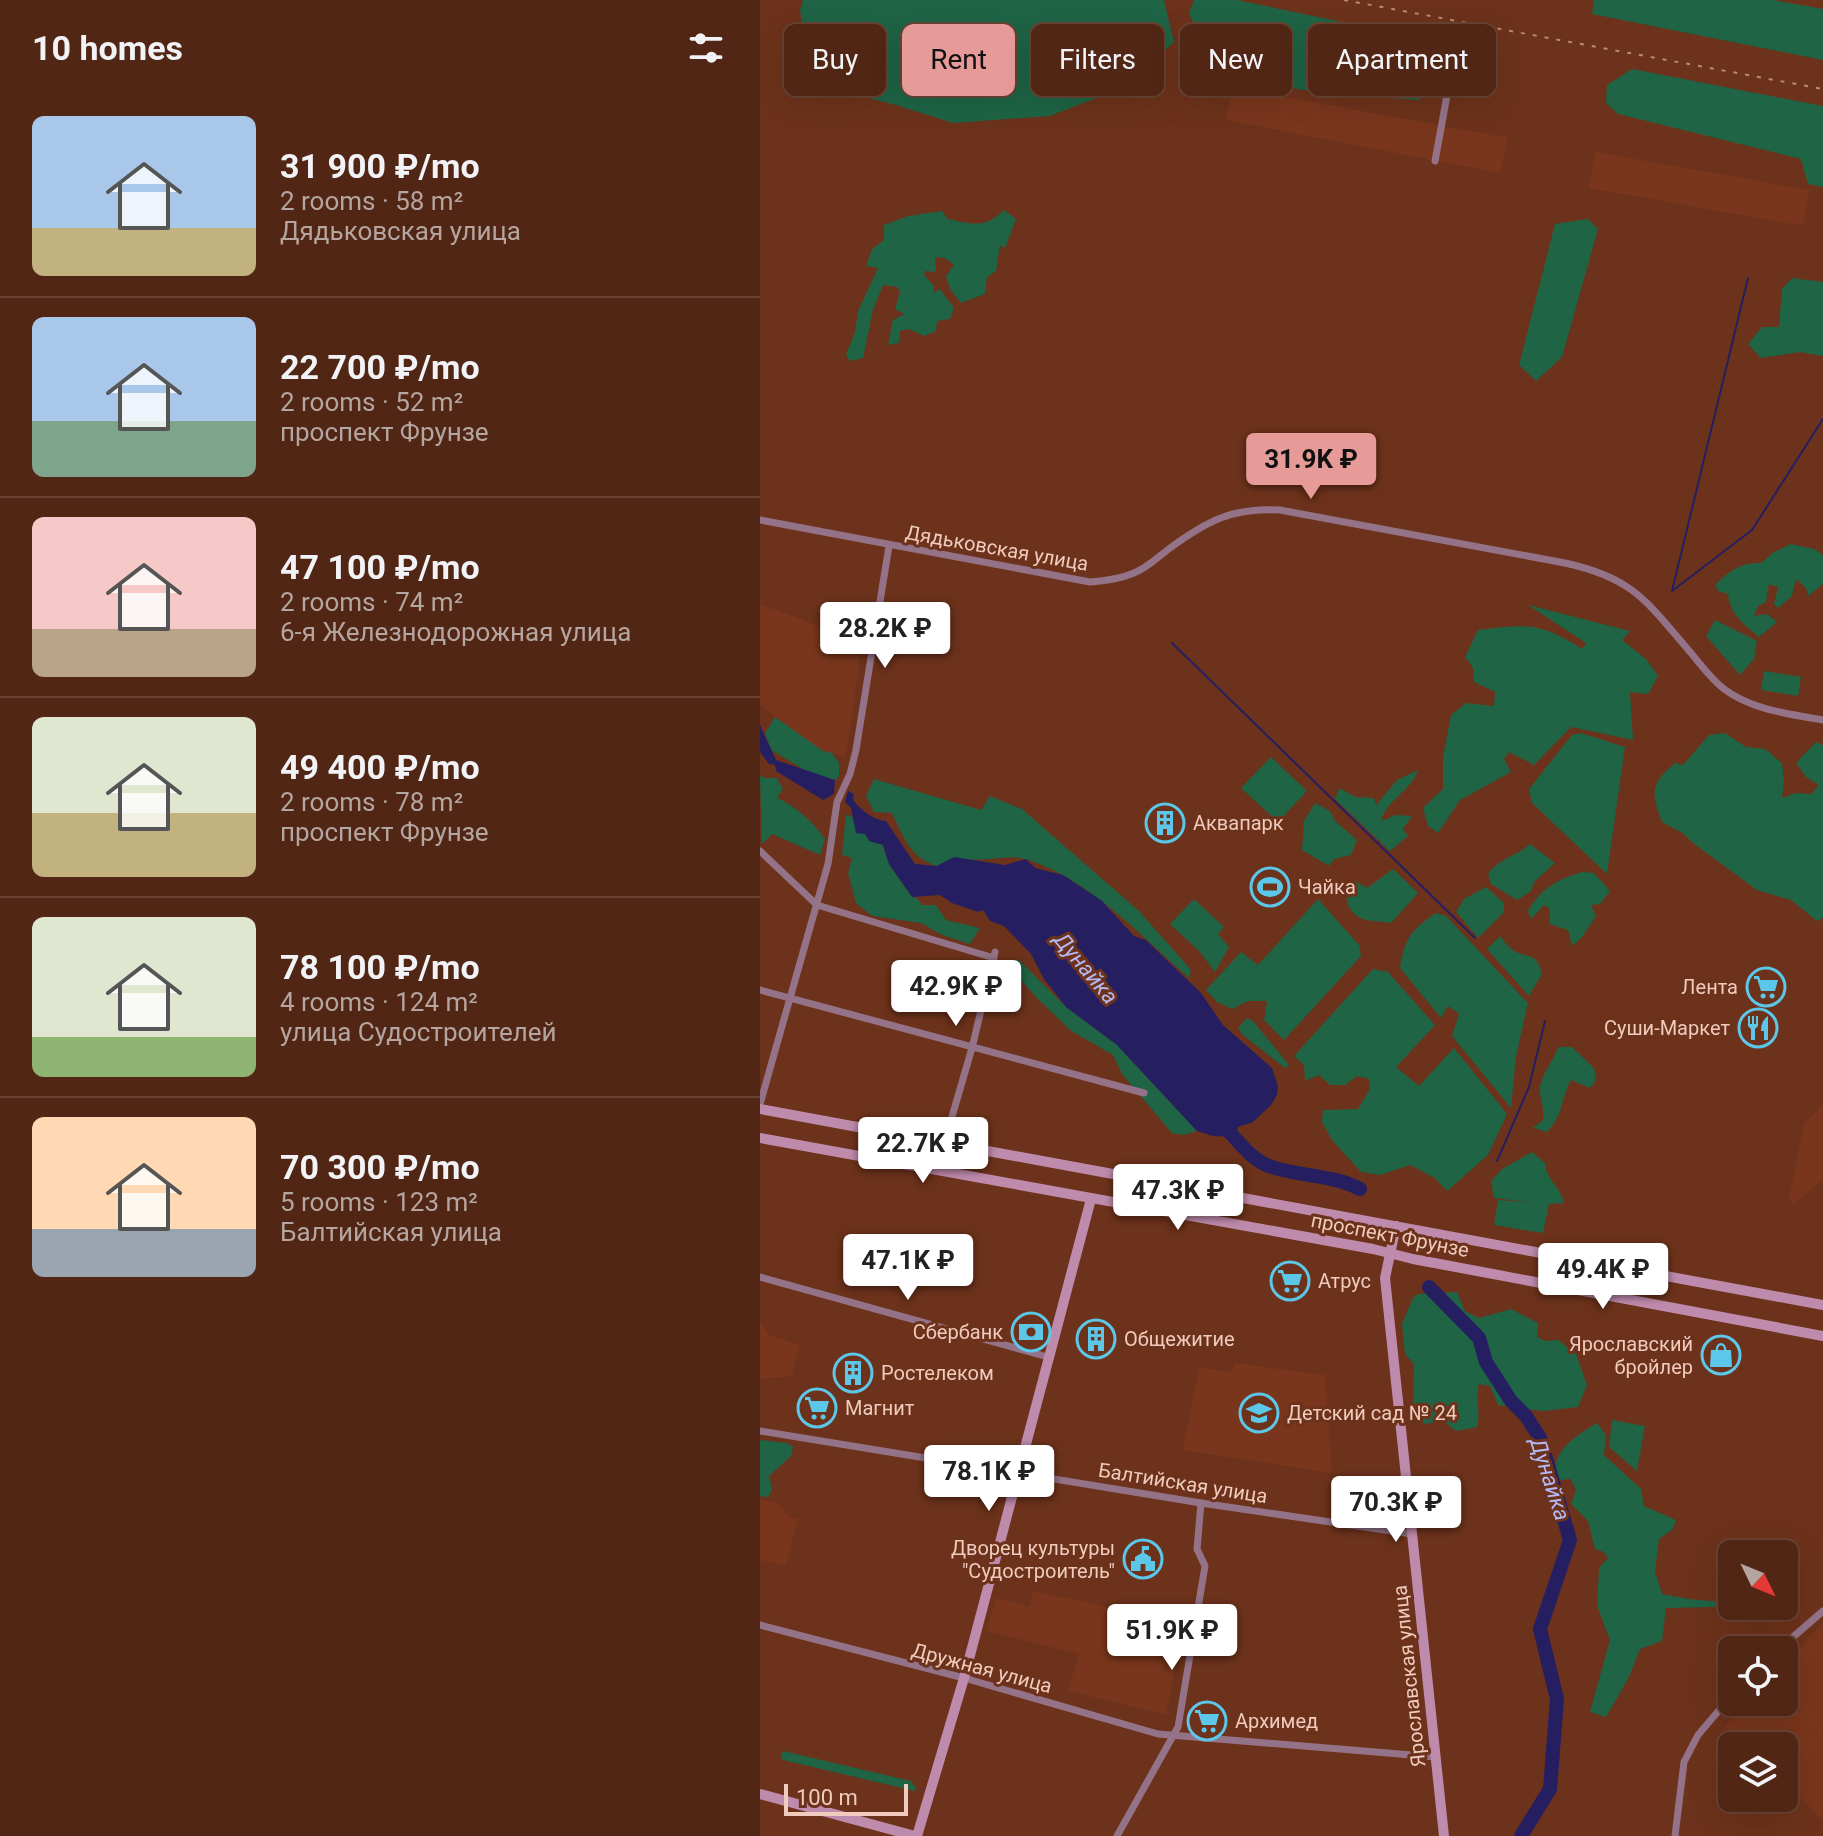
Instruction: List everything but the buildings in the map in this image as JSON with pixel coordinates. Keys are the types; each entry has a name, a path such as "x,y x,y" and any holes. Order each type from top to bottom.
{"main road":[{"name":"проспект Фрунзе","path":"760,1107 944,1144 1823,1305"},
{"name":"проспект Фрунзе","path":"760,1138 1823,1336"},
{"path":"760,1794 916,1836 964,1678 1091,1199"},
{"name":"Ярославская улица","path":"1396,1226 1385,1278 1444,1836"}],"street":[{"path":"1435,161 1447,96"},
{"name":"Дядьковская улица","path":"760,520 1062,579 1100,581 1135,573 1211,521 1232,512 1256,509 1280,510 1550,560 1598,570 1636,592 1710,675 1740,698 1779,711 1823,720"},
{"path":"760,1107 763,1083 828,864 837,802 856,750 889,546"},
{"path":"760,851 817,905 994,955 972,1048 944,1144"},
{"path":"760,990 1144,1093"},
{"path":"760,1277 1048,1357"},
{"name":"Балтийская улица","path":"760,1431 1412,1534"},
{"path":"1117,1836 1178,1727 1205,1566 1197,1549 1201,1503"},
{"path":"1794,1636 1823,1611"},
{"name":"Дружная улица","path":"760,1625 964,1678 1158,1734 1436,1757"},
{"path":"1675,1836 1684,1762 1698,1735 1718,1711"}],"shaded area":[{"path":"1230,96 1281,96 1508,138 1500,173 1226,120"},
{"path":"1596,152 1809,190 1803,226 1589,188"},
{"path":"760,604 861,642 845,756 823,751 789,729 760,704"},
{"path":"1823,1104 1823,1179 1794,1204 1789,1199 1804,1124"},
{"path":"760,1322 768,1334 799,1345 792,1376 760,1379"},
{"name":"Детский сад № 24","path":"1235,1363 1325,1375 1332,1473 1183,1450 1199,1367 1231,1372"},
{"path":"760,1499 778,1504 789,1517 798,1519 786,1565 760,1560"},
{"path":"1033,1591 1178,1622 1178,1651 1166,1715 1068,1691 1079,1654 987,1631 996,1598 1030,1606"},
{"path":"1823,1623 1823,1820 1798,1796 1798,1732 1731,1732 1725,1726 1735,1716 1798,1716 1798,1649"}],"green space":[{"path":"803,0 1164,0 1174,42 1164,51 1164,24 1031,24 1031,96 1101,96 1050,116 953,123 861,96 886,96 886,24 802,24 800,10"},
{"path":"1194,0 1237,0 1352,24 1308,24 1308,91 1292,88 1292,24 1194,24 1189,14"},
{"path":"1594,0 1773,0 1823,9 1823,60 1592,14"},
{"path":"1632,69 1823,106 1823,187 1808,184 1801,159 1618,114 1606,103 1607,85"},
{"path":"1363,96 1421,96 1419,100"},
{"path":"1004,210 1016,219 1005,248 1000,246 996,271 987,277 985,294 961,303 950,289 946,276 954,265 945,258 935,257 936,272 925,271 924,275 934,286 933,293 940,289 954,308 950,319 937,321 936,331 924,336 909,329 900,331 899,343 888,345 893,320 904,314 895,309 900,292 897,287 883,285 873,310 863,358 850,361 846,355 855,332 858,311 878,268 866,266 872,249 884,240 884,225 908,216 942,211 948,219 978,224 991,220"},
{"path":"1588,219 1598,229 1562,357 1536,381 1519,365 1555,224"},
{"path":"1792,278 1823,282 1823,356 1800,352 1761,358 1748,344 1762,327 1779,327 1782,289"},
{"path":"1791,544 1814,549 1823,555 1823,584 1808,596 1806,588 1796,579 1792,596 1778,608 1774,604 1778,587 1769,584 1766,602 1758,606 1754,616 1767,614 1777,622 1759,637 1735,613 1728,594 1718,591 1715,585 1736,568 1761,563"},
{"path":"1528,605 1630,631 1622,640 1647,660 1658,676 1648,694 1630,692 1633,740 1571,727 1534,765 1509,752 1504,759 1511,772 1460,800 1438,833 1428,826 1423,808 1443,789 1443,757 1451,715 1466,703 1494,706 1495,692 1474,682 1473,668 1465,657 1478,630 1532,627 1555,634 1582,649 1586,643"},
{"path":"1715,620 1757,641 1754,659 1740,675 1706,636"},
{"path":"1764,671 1801,677 1798,696 1761,690"},
{"path":"775,717 823,751 832,753 839,763 839,776 835,780 808,772 771,750 765,733"},
{"path":"1581,733 1625,747 1607,874 1532,803 1529,789 1572,735"},
{"path":"1725,733 1746,747 1765,749 1782,763 1782,798 1795,793 1811,794 1819,785 1806,777 1796,763 1816,742 1823,745 1823,918 1817,921 1791,900 1757,890 1684,834 1662,822 1655,796 1661,777 1675,763 1683,765 1709,735"},
{"path":"1271,757 1307,791 1278,822 1241,788"},
{"path":"1418,770 1415,778 1388,807 1381,821 1396,815 1412,816 1403,829 1408,836 1390,851 1335,799 1339,788 1356,797 1374,798 1376,805 1397,780"},
{"path":"760,775 777,778 783,789 777,798 810,821 825,839 820,855 772,834 762,844"},
{"path":"874,779 981,810 990,796 1022,809 1140,912 1191,970 1189,978 1114,911 1052,870 1021,858 954,858 937,866 920,858 908,845 892,813 874,812 866,796"},
{"path":"1315,803 1330,811 1335,821 1357,840 1351,855 1334,859 1329,866 1302,850 1304,821"},
{"path":"846,815 851,816 868,837 882,844 889,864 912,897 922,905 936,905 946,920 980,928 970,944 942,935 921,923 872,916 856,903 848,873 852,858 842,855"},
{"path":"1530,844 1555,863 1534,882 1531,891 1517,900 1491,884 1488,874"},
{"path":"1393,869 1418,893 1391,923 1366,920 1352,912 1347,897 1355,881 1367,888"},
{"path":"1583,872 1594,873 1610,891 1600,904 1591,905 1596,916 1572,946 1568,930 1550,924 1550,909 1544,905 1531,919 1528,911 1538,896 1551,886"},
{"path":"1486,887 1504,903 1504,912 1478,938 1456,912 1464,899"},
{"path":"1194,899 1224,927 1218,934 1229,947 1215,972 1200,952 1170,924"},
{"path":"1318,899 1359,945 1361,956 1284,1040 1264,1020 1267,1001 1248,1001 1232,1009 1217,1002 1206,990 1241,952 1258,965"},
{"path":"1436,913 1446,916 1528,1003 1516,1057 1511,1108 1452,1036 1459,1014 1448,1006 1441,1018 1400,968 1410,935"},
{"path":"1500,936 1512,950 1532,957 1540,967 1542,974 1529,996 1487,949"},
{"path":"1018,959 1066,1007 1117,1045 1197,1131 1183,1135 1172,1133 1122,1074 1113,1055 1070,1030 1008,966"},
{"path":"1373,969 1388,972 1435,1025 1396,1067 1419,1086 1454,1048 1507,1114 1488,1155 1447,1191 1435,1178 1410,1165 1380,1175 1361,1172 1332,1140 1322,1122 1323,1110 1358,1109 1370,1089 1369,1079 1357,1076 1345,1085 1330,1085 1319,1075 1305,1081 1304,1065 1294,1056"},
{"path":"1247,1018 1253,1021 1289,1065 1285,1068 1243,1035 1238,1028"},
{"path":"1558,1047 1572,1047 1594,1068 1596,1080 1590,1088 1571,1080 1559,1113 1547,1132 1533,1128 1543,1120 1540,1087"},
{"path":"1532,1152 1545,1163 1564,1203 1549,1204 1543,1233 1494,1225 1498,1200 1538,1203 1494,1198 1491,1181 1502,1169"},
{"path":"1457,1292 1465,1311 1479,1318 1511,1309 1538,1323 1537,1337 1545,1341 1558,1340 1576,1354 1587,1385 1578,1407 1542,1411 1498,1405 1490,1386 1479,1384 1477,1427 1456,1431 1443,1421 1424,1424 1413,1410 1414,1364 1405,1354 1402,1324 1413,1298 1418,1294"},
{"path":"1612,1420 1645,1426 1637,1471 1609,1447"},
{"path":"1597,1423 1606,1435 1604,1455 1641,1489 1644,1506 1676,1520 1673,1529 1659,1539 1655,1571 1662,1594 1718,1602 1718,1608 1666,1608 1662,1641 1640,1649 1629,1677 1606,1717 1590,1712 1610,1640 1597,1606 1599,1568 1608,1558 1604,1552 1595,1549 1588,1521 1571,1504 1576,1490 1571,1479 1560,1480 1556,1471 1556,1462 1565,1446"},
{"path":"760,1440 787,1443 793,1447 791,1456 769,1476 772,1489 768,1497 760,1496"},
{"path":"783,1751 911,1781 915,1791 783,1760"}],"water":[{"path":"760,725 776,760 835,780 834,794 823,800 776,771 775,765 769,764 760,752"},
{"path":"848,791 854,794 853,800 864,811 886,821 915,864 937,866 954,857 1005,865 1026,859 1035,868 1063,875 1102,901 1134,936 1146,940 1201,993 1223,1025 1272,1068 1278,1086 1271,1105 1253,1122 1238,1127 1235,1137 1213,1136 1197,1131 1117,1045 1066,1007 1044,979 1031,954 1004,926 990,921 983,910 978,912 952,903 940,895 912,897 889,864 883,845 869,841 865,834 856,833 851,808 845,802"}],"waterway":[{"path":"1748,278 1672,591 1752,530 1823,419"},
{"path":"1172,643 1475,938"},
{"path":"1497,1161 1529,1087 1545,1021"},
{"name":"Дунайка","path":"1223,1125 1262,1163 1360,1189"},
{"name":"Дунайка","path":"1429,1287 1479,1338 1486,1362 1540,1438 1570,1540 1540,1629 1557,1699 1550,1789 1521,1836"}],"railway":[{"path":"1344,0 1823,89"}],"place":[{"name":"Аквапарк","path":"1165,823"},
{"name":"Чайка","path":"1270,887"},
{"name":"Лента","path":"1766,987"},
{"name":"Суши-Маркет","path":"1758,1028"},
{"name":"Атрус","path":"1290,1281"},
{"name":"Сбербанк","path":"1031,1332"},
{"name":"Общежитие","path":"1096,1339"},
{"name":"Ярославский бройлер","path":"1721,1355"},
{"name":"Ростелеком","path":"853,1373"},
{"name":"Магнит","path":"817,1408"},
{"name":"Детский сад № 24","path":"1259,1413"},
{"name":"Дворец культуры \"Судостроитель\"","path":"1143,1559"},
{"name":"Архимед","path":"1207,1721"}]}
